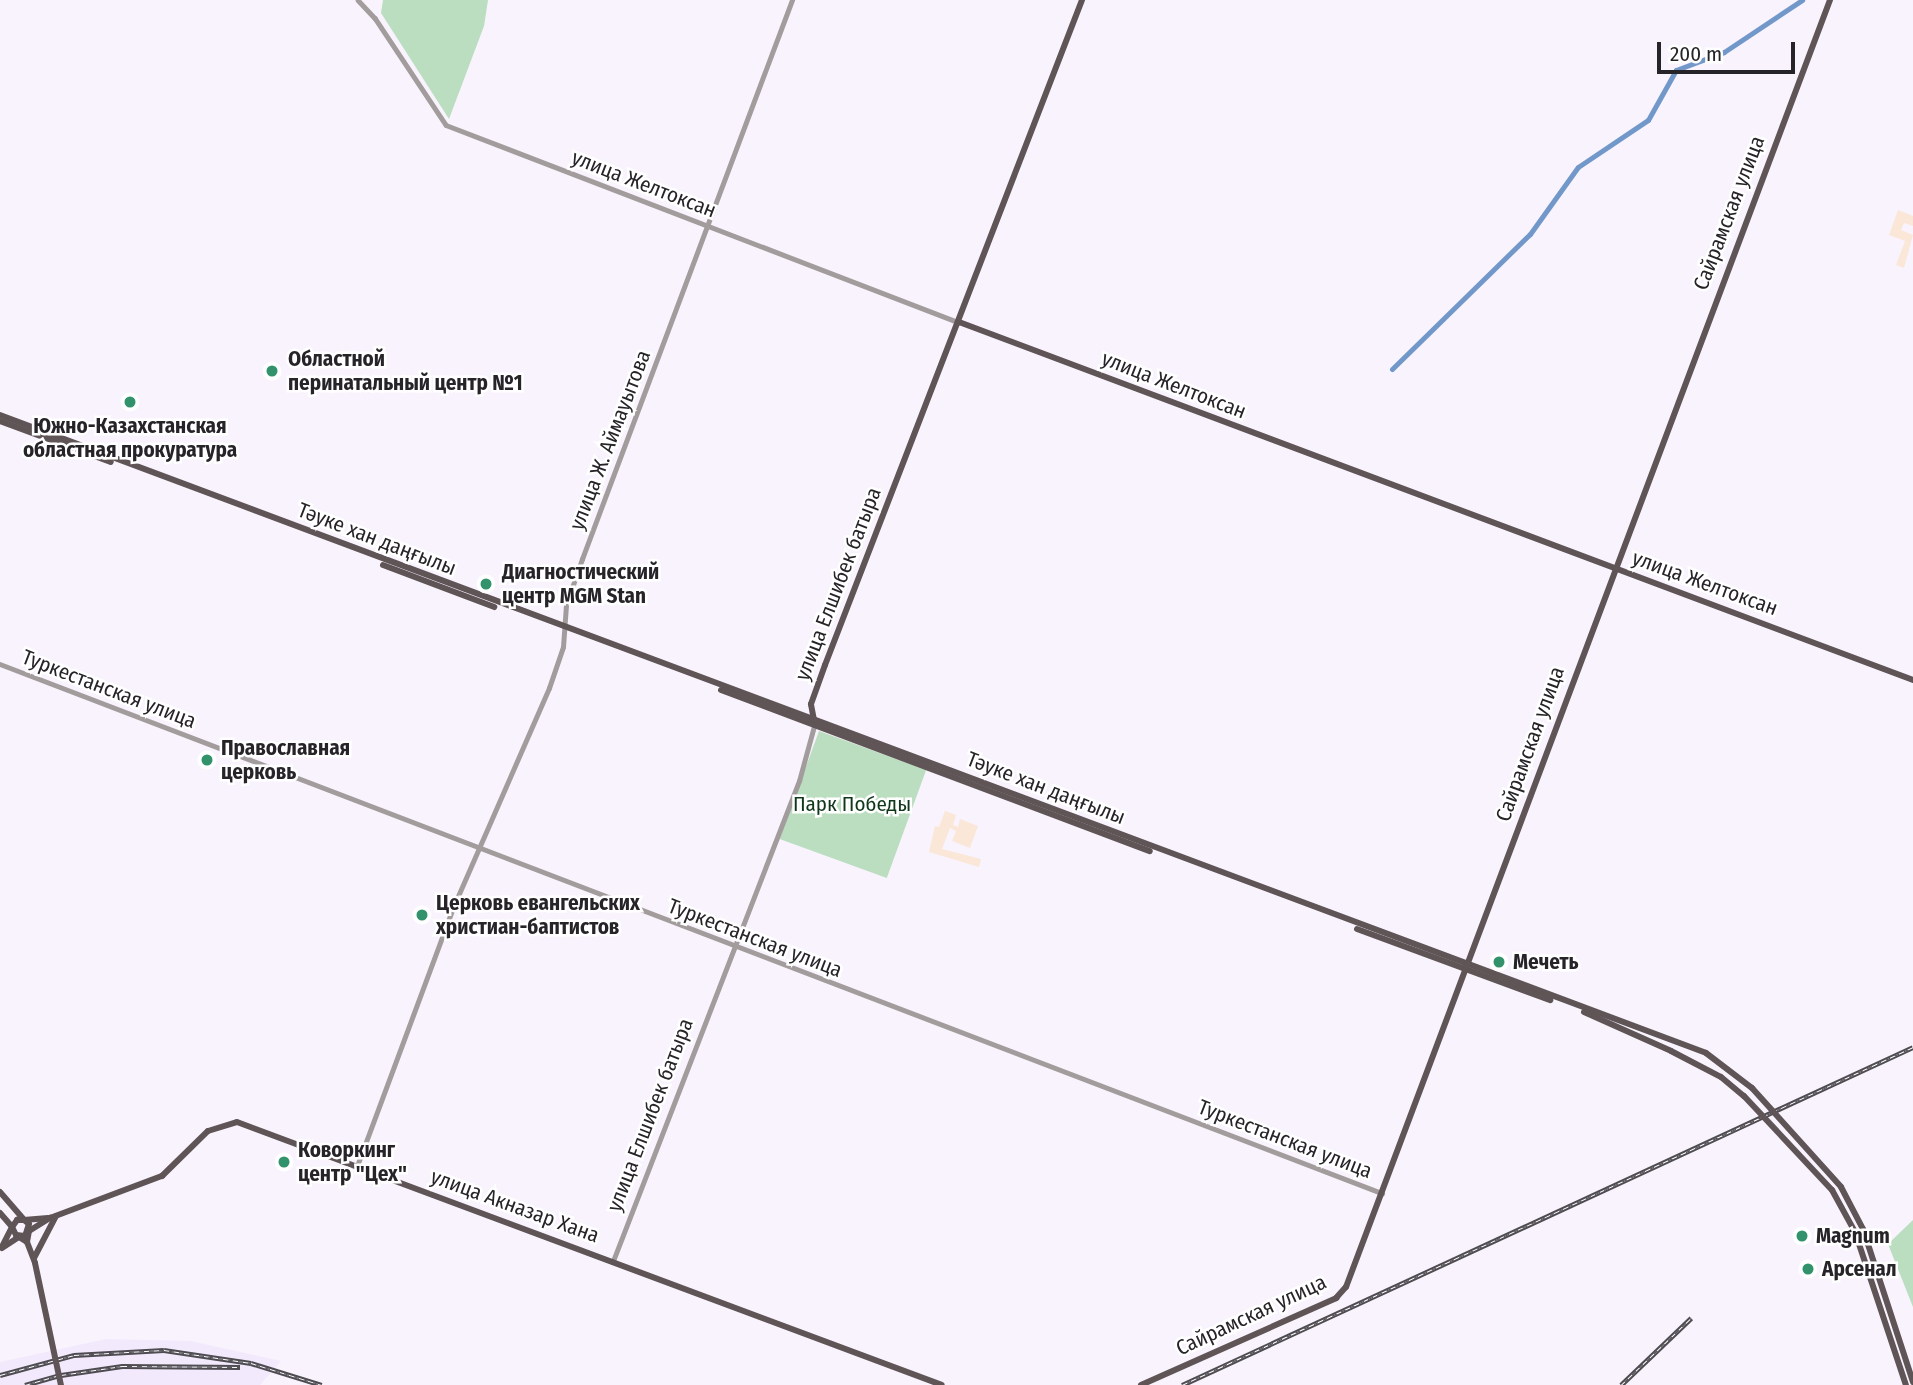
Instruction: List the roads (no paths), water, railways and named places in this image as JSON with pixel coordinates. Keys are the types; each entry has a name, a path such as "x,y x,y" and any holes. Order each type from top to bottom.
{"main road":[{"name":"улица Елшибек батыра","path":"814,722 811,704 825,666 1082,0"},
{"name":"Сайрамская улица","path":"1141,1385 1336,1298 1346,1287 1830,0"},
{"name":"улица Желтоксан","path":"959,322 1913,680"},
{"name":"Тәуке хан даңғылы","path":"0,415 565,631"},
{"name":"Тәуке хан даңғылы","path":"0,421 445,589 814,722 1467,967 1594,1016 1671,1051 1721,1077 1744,1096 1832,1190 1854,1232 1902,1360 1913,1382"},
{"name":"Тәуке хан даңғылы","path":"1467,967 1706,1053 1752,1088 1840,1187 1863,1229 1902,1360 1906,1385"},
{"name":"улица Акназар Хана","path":"19,1237 57,1214 160,1177 208,1131 227,1123 254,1127 942,1385"},
{"path":"0,1192 24,1220 29,1231 27,1242"},
{"path":"0,1213 19,1237 27,1242 35,1260 61,1385"},
{"path":"35,1260 57,1214"},
{"name":"улица Акназар Хана","path":"24,1220 50,1218"},
{"path":"1,1249 12,1227 24,1220"},
{"path":"1,1249 19,1237"}],"street":[{"name":"улица Желтоксан","path":"358,0 374,18 431,109 455,130 959,322"},
{"name":"улица Ж. Аймауытова","path":"358,1166 445,926 549,688 565,631 566,605 582,559 792,0"},
{"name":"Туркестанская улица","path":"0,664 480,847 733,947 1382,1193"},
{"name":"улица Елшибек батыра","path":"613,1261 799,781 814,722"}],"waterway":[{"path":"1392,369 1530,234 1578,167 1648,120 1676,70 1724,52 1802,0"}],"railway":[{"path":"1182,1385 1913,1047"},
{"path":"1621,1385 1691,1318"},
{"path":"0,1375 74,1355 164,1350 251,1363 322,1385"},
{"path":"25,1385 61,1375 122,1366 240,1367"}],"place":[{"name":"Областной перинатальный центр №1","path":"272,371"},
{"name":"Южно-Казахстанская областная прокуратура","path":"130,402"},
{"name":"Диагностический центр MGM Stan","path":"486,584"},
{"name":"Православная церковь","path":"207,760"},
{"name":"Церковь евангельских христиан-баптистов","path":"422,915"},
{"name":"Мечеть","path":"1499,962"},
{"name":"Коворкинг центр \"Цех\"","path":"284,1162"},
{"name":"Magnum","path":"1802,1236"},
{"name":"Арсенал","path":"1808,1269"}],"park label":[{"name":"Парк Победы","path":"852,804"}]}
